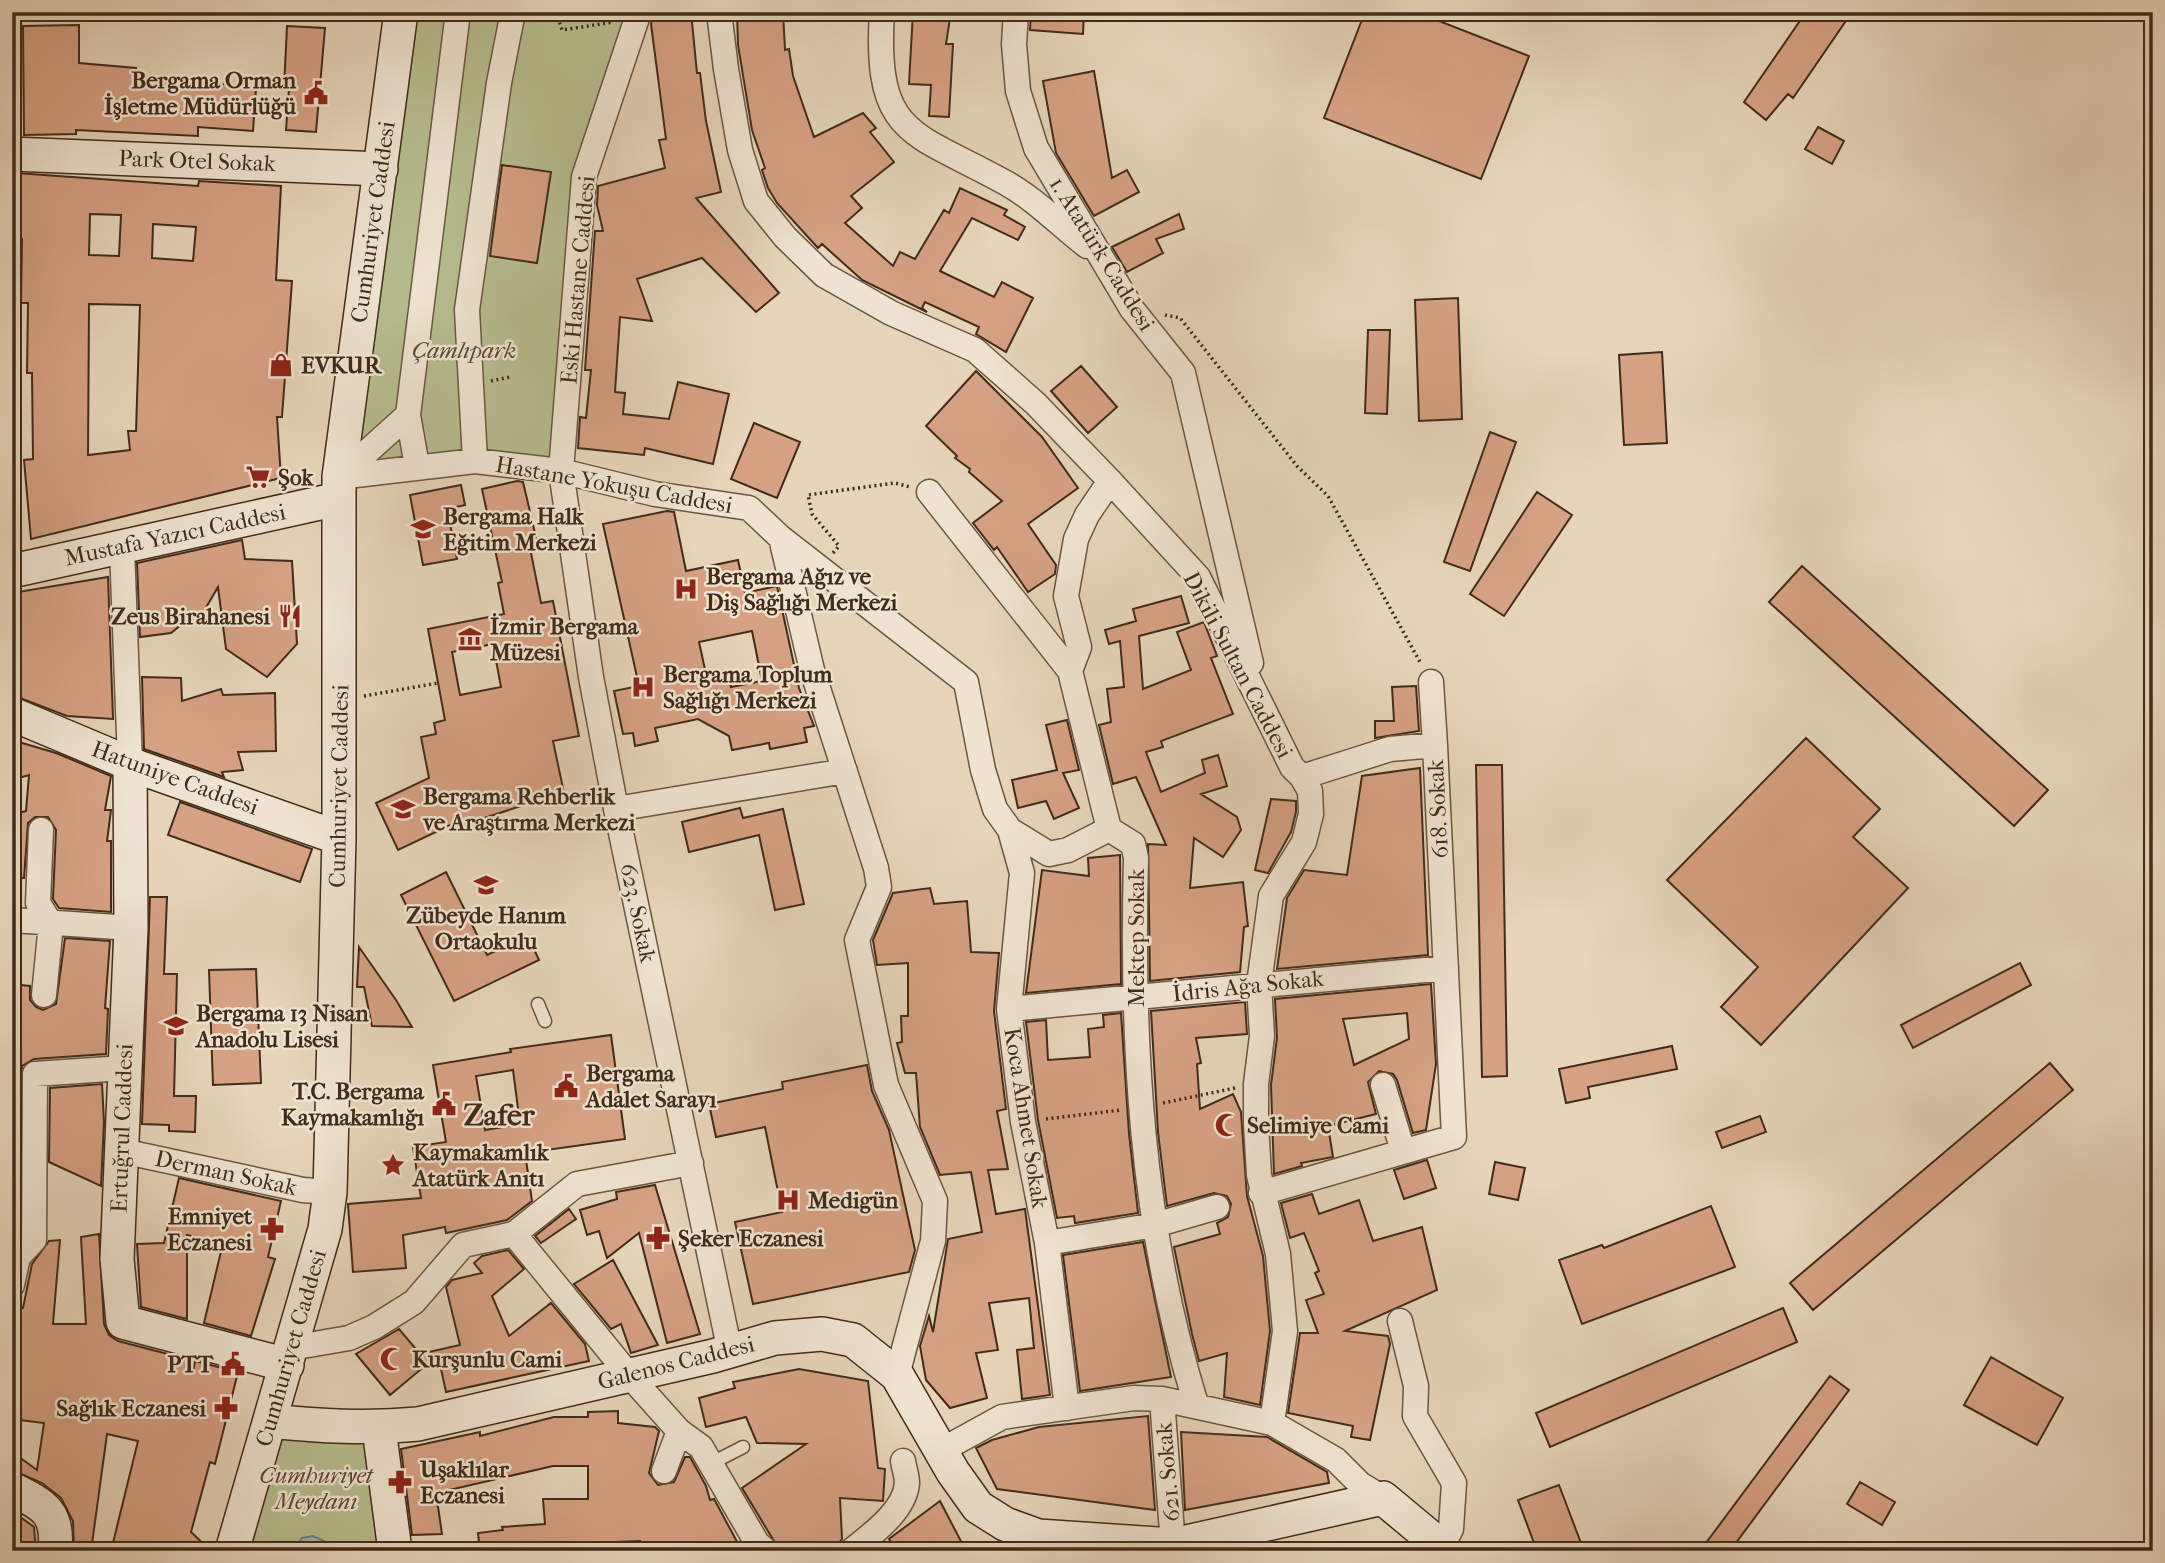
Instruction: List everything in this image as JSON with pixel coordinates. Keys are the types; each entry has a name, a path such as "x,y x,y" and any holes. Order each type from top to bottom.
{"main road":[{"name":"Cumhuriyet Caddesi","path":"232,1551 325,1229 330,1192 339,838 339,488 401,12"},
{"name":"Park Otel Sokak","path":"12,154 381,169"},
{"name":"Mustafa Yazıcı Caddesi","path":"12,570 122,548 339,488"},
{"name":"Hatuniye Caddesi","path":"12,714 130,764 339,838"},
{"name":"Ertuğrul Caddesi","path":"130,764 131,928 117,1259 122,1322 281,1382"},
{"name":"Galenos Caddesi","path":"281,1382 326,1427 383,1427 418,1423 730,1352 775,1338 822,1334 853,1340 897,1374 953,1472 978,1507 1004,1524 1038,1536 1173,1545 1384,1498"},
{"path":"383,1427 382,1444 395,1551"},
{"path":"12,1489 39,1503 52,1516 57,1536 55,1551"},
{"path":"1384,1498 1431,1538 1435,1551"}],"street":[{"path":"417,466 408,415 458,12"},
{"path":"475,461 467,310 499,83 513,12"},
{"name":"Dikili Sultan Caddesi","path":"719,12 740,150 756,201 785,237 824,275 891,313 975,350 1037,404 1110,481 1198,577 1292,767 1310,791 1311,814 1304,842 1271,896 1259,984 1262,1036 1256,1111 1261,1193 1278,1254 1285,1331 1272,1423"},
{"path":"882,12 883,76 891,106 904,125 939,150 1009,184 1100,257"},
{"name":"1. Atatürk Caddesi","path":"1016,12 1014,44 1018,91 1036,148 1132,309 1183,373 1258,694"},
{"name":"Eski Hastane Caddesi","path":"561,471 584,177 632,16"},
{"path":"467,310 482,382"},
{"path":"339,488 408,415"},
{"name":"Hastane Yokuşu Caddesi","path":"339,488 417,466 475,461 561,471 655,494 749,508 781,538 966,682 983,770 995,810 1010,830"},
{"name":"623. Sokak","path":"561,471 591,677 730,1352"},
{"path":"1070,671 1079,647 1066,596 1076,539 1087,515 1110,481"},
{"path":"929,492 1070,671 1110,829 1068,850 1049,854 1010,830"},
{"path":"781,538 812,670 879,887 857,940 886,1085 934,1201 933,1241 897,1374"},
{"path":"122,548 130,764"},
{"path":"1431,682 1435,745"},
{"name":"618. Sokak","path":"1302,777 1390,749 1435,745 1454,1137 1403,1152"},
{"path":"617,809 845,771"},
{"name":"Mektep Sokak","path":"1110,829 1133,844 1136,858 1135,997 1140,1108 1156,1225 1180,1353 1196,1404"},
{"name":"Koca Ahmet Sokak","path":"1010,830 1022,873 1009,1009 1023,1122 1046,1243 1067,1408"},
{"path":"41,831 38,903 51,924 44,996"},
{"path":"12,920 131,928"},
{"name":"İdris Ağa Sokak","path":"1009,1009 1446,968"},
{"path":"12,1285 18,1257 34,1240 35,1074 123,1069"},
{"path":"1261,1193 1403,1152 1383,1085"},
{"name":"Derman Sokak","path":"122,1152 220,1167 330,1192"},
{"path":"281,1382 349,1338 374,1327 414,1302 463,1245 514,1234 577,1184 691,1163"},
{"path":"1046,1243 1156,1225 1217,1207"},
{"path":"514,1234 629,1375 679,1431 701,1447 757,1543 766,1551"},
{"path":"1400,1321 1416,1386 1415,1416 1454,1483 1451,1529 1440,1551"},
{"path":"937,1440 1002,1417 1133,1398 1161,1399 1196,1404 1272,1423 1336,1460 1360,1484 1384,1498"},
{"name":"621. Sokak","path":"1161,1399 1173,1545"},
{"path":"664,1471 679,1431"},
{"path":"851,1551 880,1528 903,1498 907,1483 903,1461"}],"lane":[{"path":"538,1004 545,1021"},
{"path":"710,1464 743,1447"}],"path":[{"path":"556,12 562,30 632,16"},
{"path":"1132,309 1180,318 1297,466 1328,496 1431,682"},
{"path":"482,382 510,377"},
{"path":"820,568 839,546 812,514 808,495 895,483 929,492"},
{"path":"353,697 438,683"}],"green space":[{"name":"Çamlıpark","path":"401,12 639,12 584,177 561,471 475,461 339,477"},
{"name":"Cumhuriyet Meydanı","path":"270,1421 383,1428 395,1551 232,1551"}],"water":[{"path":"313,1536 324,1541 329,1551 294,1551 302,1538"}],"building":[{"path":"691,12 697,73 700,73 706,121 721,192 696,198 779,293 756,312 702,258 637,279 652,321 620,317 615,392 625,393 623,414 669,419 678,382 729,394 713,464 645,448 644,455 578,448 580,417 586,418 591,370 585,370 595,231 603,231 597,205 598,186 665,168 659,140 666,139 651,24 653,16"},
{"path":"737,12 783,12 785,50 789,49 793,76 814,137 863,113 876,128 870,132 894,162 851,196 862,208 845,223 893,266 900,252 915,259 944,210 949,213 960,188 1007,210 1004,215 1025,227 1018,240 972,218 940,271 994,297 1002,282 1033,298 1006,352 976,334 979,327 925,302 922,308 927,312 862,280 822,244 818,248 777,203 768,188 762,170 765,168 752,130 738,45"},
{"path":"913,12 951,12 946,44 953,44 949,117 929,116 931,85 909,84"},
{"path":"1031,12 1084,12 1083,34 1030,30"},
{"path":"1365,12 1416,12 1529,56 1481,179 1324,118"},
{"path":"1806,12 1852,12 1793,98 1788,94 1766,120 1744,102"},
{"path":"79,25 79,63 136,68 135,78 200,81 256,88 253,131 198,127 198,136 76,130 76,134 24,135 23,26"},
{"name":"Bergama Orman İşletme Müdürlüğü","path":"287,26 325,28 316,132 286,130 289,88 284,88"},
{"path":"1094,71 1112,178 1127,170 1139,192 1094,216 1056,153 1043,81"},
{"path":"1818,127 1844,141 1832,164 1805,149"},
{"path":"502,165 551,172 537,263 490,256"},
{"path":"16,173 198,186 199,181 281,186 276,280 292,281 282,417 277,417 281,478 31,539 24,460 33,459 32,373 27,373 28,303 21,303 22,239 14,239","holes":["90,214 121,215 119,256 89,255","153,224 196,227 193,261 152,258","89,304 140,305 136,431 128,431 130,450 88,455"]},
{"path":"1179,214 1184,229 1156,239 1163,253 1127,272 1112,247"},
{"path":"1458,298 1462,419 1419,421 1415,300"},
{"path":"1368,330 1390,330 1387,414 1365,413"},
{"path":"1662,352 1667,443 1624,445 1619,355"},
{"path":"1081,366 1117,407 1088,433 1051,391"},
{"path":"976,371 1042,437 1078,488 1028,524 1056,565 1055,574 1028,592 997,547 994,550 973,523 1002,501 969,472 970,469 955,458 957,456 926,426"},
{"path":"754,423 800,442 777,498 731,479"},
{"path":"1490,432 1516,442 1470,571 1444,562"},
{"path":"523,482 538,546 530,548 541,603 553,601 579,736 553,741 564,793 524,802 524,805 460,826 459,821 398,850 376,803 429,778 421,737 436,734 434,723 445,720 428,629 504,614 498,583 502,582 482,489","holes":["493,644 501,687 460,695 452,652"]},
{"name":"Bergama Halk Eğitim Merkezi","path":"461,485 465,505 447,509 457,559 423,565 410,495"},
{"path":"1537,492 1572,515 1504,616 1470,594"},
{"path":"667,511 674,512 686,571 738,560 745,593 777,586 799,688 814,726 804,728 807,742 770,749 769,743 732,750 729,736 698,719 655,728 658,741 635,746 633,733 623,734 614,691 639,686 603,524","holes":["752,631 762,681 731,687 727,670 706,674 699,642"]},
{"path":"242,540 245,559 292,561 297,644 267,677 226,649 218,587 197,623 181,625 171,633 140,637 137,563"},
{"path":"1802,566 2048,790 2014,826 1769,602"},
{"path":"108,577 113,719 67,716 12,695 12,593"},
{"path":"1181,596 1189,623 1139,636 1143,689 1191,670 1177,632 1204,622 1217,656 1211,658 1233,714 1161,741 1163,747 1146,752 1161,792 1205,773 1202,760 1218,755 1227,786 1201,794 1237,817 1241,830 1223,857 1194,838 1190,888 1243,882 1248,926 1244,927 1240,972 1150,981 1148,844 1166,845 1136,777 1113,784 1099,725 1111,722 1107,689 1124,687 1120,641 1109,644 1105,630 1136,621 1133,609"},
{"path":"142,677 181,678 182,701 221,689 223,695 275,693 276,751 238,752 243,770 222,772 224,777 144,749"},
{"path":"1416,686 1419,731 1375,738 1375,721 1394,721 1392,687"},
{"path":"1067,720 1079,770 1063,773 1079,808 1054,819 1046,801 1018,808 1012,780 1057,770 1046,725"},
{"path":"1806,738 1880,809 1853,837 1908,888 1761,1045 1721,1007 1758,967 1667,880"},
{"path":"12,740 56,753 111,776 105,810 111,810 107,841 111,841 111,912 59,908 53,899 56,830 48,817 35,817 28,823 24,878 12,878 12,815 26,811 29,775 12,780"},
{"path":"1476,765 1502,765 1507,1076 1482,1077"},
{"path":"1420,768 1428,955 1277,969 1287,898 1304,870 1347,875 1362,776"},
{"path":"1271,799 1296,801 1296,812 1291,832 1268,873 1255,870"},
{"path":"180,802 312,849 300,882 168,835"},
{"path":"740,808 743,818 783,809 804,904 775,910 759,835 689,852 682,822"},
{"path":"1120,855 1121,984 1026,993 1042,870 1089,876 1088,858"},
{"path":"446,872 487,955 528,936 539,960 454,1001 401,895"},
{"path":"930,888 934,904 967,901 971,952 999,953 994,1011 1006,1109 997,1111 1008,1169 988,1170 996,1214 1025,1209 1050,1395 1022,1399 1017,1350 1034,1348 1029,1298 989,1303 998,1350 976,1353 987,1398 950,1408 926,1380 920,1346 929,1316 933,1332 948,1239 982,1232 971,1172 940,1175 920,1127 916,1073 905,1073 897,1043 902,1042 901,1016 908,1016 908,963 877,965 873,940 893,893"},
{"path":"150,897 167,897 164,974 177,974 174,1096 196,1096 195,1132 169,1131 169,1125 142,1124"},
{"path":"65,938 110,941 105,1008 108,1009 106,1054 34,1059 22,1066 19,1178 12,1178 12,984 30,986 30,1000 36,1007 43,1010 56,1004"},
{"path":"359,947 412,1027 372,1026 364,987 357,987"},
{"path":"2020,963 2031,985 1913,1048 1901,1025"},
{"path":"256,969 261,1083 213,1085 209,970"},
{"path":"1431,984 1436,1064 1426,1130 1413,1133 1397,1080 1393,1074 1379,1071 1368,1082 1376,1114 1328,1126 1333,1157 1301,1163 1302,1166 1274,1174 1271,1085 1277,1038 1275,999","holes":["1407,1013 1409,1039 1354,1065 1343,1019"]},
{"path":"1245,1002 1247,1034 1196,1038 1201,1063 1197,1064 1200,1109 1233,1094 1241,1112 1247,1196 1263,1256 1270,1331 1260,1405 1224,1397 1227,1353 1199,1361 1174,1247 1220,1234 1217,1223 1228,1217 1231,1204 1227,1196 1214,1193 1167,1206 1158,1132 1151,1011"},
{"path":"1121,1013 1129,1134 1138,1213 1075,1223 1074,1216 1057,1218 1038,1120 1026,1022 1046,1020 1048,1060 1090,1057 1088,1029 1104,1027 1103,1015"},
{"path":"611,1035 625,1139 525,1153 532,1201 507,1220 446,1233 445,1227 403,1235 406,1268 353,1272 348,1204 421,1198 413,1147 446,1142 433,1065 511,1052 510,1049","holes":["513,1070 520,1124 485,1130 476,1076"]},
{"path":"1672,1046 1677,1069 1588,1087 1590,1098 1566,1103 1559,1069"},
{"path":"2050,1063 2073,1090 1813,1310 1790,1283"},
{"path":"867,1065 872,1091 889,1130 915,1250 909,1272 753,1304 735,1222 782,1212 765,1127 716,1137 709,1104 783,1089 782,1082"},
{"path":"102,1084 104,1122 101,1186 49,1162 50,1088"},
{"path":"1760,1116 1766,1132 1722,1148 1716,1132"},
{"path":"1427,1160 1436,1188 1404,1199 1394,1170"},
{"path":"1495,1162 1525,1168 1518,1200 1489,1194"},
{"path":"179,1178 281,1201 268,1257 275,1259 251,1336 204,1323 223,1243 187,1235 187,1319 141,1307 137,1244 164,1243"},
{"path":"655,1185 700,1334 667,1343 639,1233 607,1258 599,1231 587,1235 580,1210 617,1199 616,1192"},
{"path":"1312,1194 1319,1214 1359,1200 1373,1241 1422,1227 1437,1290 1345,1331 1388,1336 1390,1344 1370,1440 1351,1437 1353,1426 1288,1413 1300,1333 1318,1333 1306,1300 1324,1294 1315,1273 1319,1271 1304,1233 1290,1238 1281,1203"},
{"path":"1711,1206 1735,1267 1582,1324 1559,1260 1602,1245 1604,1248"},
{"path":"569,1209 576,1219 541,1243 535,1236"},
{"path":"99,1234 104,1324 109,1335 118,1341 187,1359 187,1372 193,1372 195,1361 238,1372 215,1464 210,1462 191,1532 211,1551 111,1551 138,1441 107,1434 91,1551 74,1551 73,1521 61,1498 42,1483 12,1470 12,1452 37,1470 44,1423 12,1419 12,1307 23,1308 32,1264 49,1241 60,1240 53,1324 86,1324 81,1237"},
{"path":"1143,1242 1171,1377 1080,1391 1063,1255"},
{"path":"508,1250 524,1269 492,1296 509,1336 551,1303 585,1344 589,1361 446,1392 438,1355 390,1395 356,1354 399,1329 420,1354 460,1345 446,1287 452,1280 482,1273 474,1263 482,1256"},
{"path":"613,1260 658,1345 631,1353 621,1324 611,1329 574,1284"},
{"path":"1783,1308 1797,1342 1550,1447 1536,1413"},
{"path":"1991,1357 2063,1398 2037,1445 1964,1405"},
{"path":"799,1369 868,1381 878,1468 885,1469 883,1501 840,1498 842,1539 838,1544 818,1551 780,1551 742,1488 806,1444 757,1443 746,1417 706,1427 699,1398 735,1388 733,1382"},
{"path":"1830,1376 1849,1390 1730,1551 1700,1551"},
{"path":"618,1411 618,1423 655,1427 659,1431 649,1473 658,1485 674,1482 685,1457 690,1457 706,1486 710,1500 714,1499 742,1551 640,1551 640,1541 591,1543 591,1549 578,1551 480,1551 478,1533 503,1530 502,1527 545,1524 543,1499 588,1499 588,1466 553,1466 436,1493 442,1534 412,1535 401,1449 480,1432 480,1436 554,1417 588,1417 588,1412"},
{"path":"1148,1416 1155,1510 997,1489 976,1448 992,1440 1039,1427"},
{"path":"1181,1432 1267,1437 1327,1472 1329,1483 1185,1510"},
{"path":"1860,1482 1895,1502 1882,1525 1847,1504"},
{"path":"1559,1485 1584,1551 1537,1551 1518,1500"},
{"path":"940,1501 966,1551 898,1551 889,1539"},
{"path":"12,1511 34,1527 36,1551 12,1551"}],"place":[{"name":"Bergama Orman İşletme Müdürlüğü","path":"316,93"},
{"name":"EVKUR","path":"281,365"},
{"name":"Şok","path":"258,477"},
{"name":"Bergama Halk Eğitim Merkezi","path":"423,529"},
{"name":"Bergama Ağız ve Diş Sağlığı Merkezi","path":"686,589"},
{"name":"Zeus Birahanesi","path":"290,616"},
{"name":"İzmir Bergama Müzesi","path":"470,639"},
{"name":"Bergama Toplum Sağlığı Merkezi","path":"643,687"},
{"name":"Bergama Rehberlik ve Araştırma Merkezi","path":"403,809"},
{"name":"Zübeyde Hanım Ortaokulu","path":"486,885"},
{"name":"Bergama 13 Nisan Anadolu Lisesi","path":"176,1026"},
{"name":"Bergama Adalet Sarayı","path":"566,1086"},
{"name":"T.C. Bergama Kaymakamlığı","path":"444,1104"},
{"name":"Selimiye Cami","path":"1227,1125"},
{"name":"Kaymakamlık Atatürk Anıtı","path":"393,1165"},
{"name":"Medigün","path":"788,1200"},
{"name":"Emniyet Eczanesi","path":"272,1229"},
{"name":"Şeker Eczanesi","path":"658,1238"},
{"name":"Kurşunlu Cami","path":"392,1359"},
{"name":"PTT","path":"233,1364"},
{"name":"Sağlık Eczanesi","path":"226,1408"},
{"name":"Uşaklılar Eczanesi","path":"400,1482"}],"district":[{"name":"Zafer","path":"499,1115"}]}
